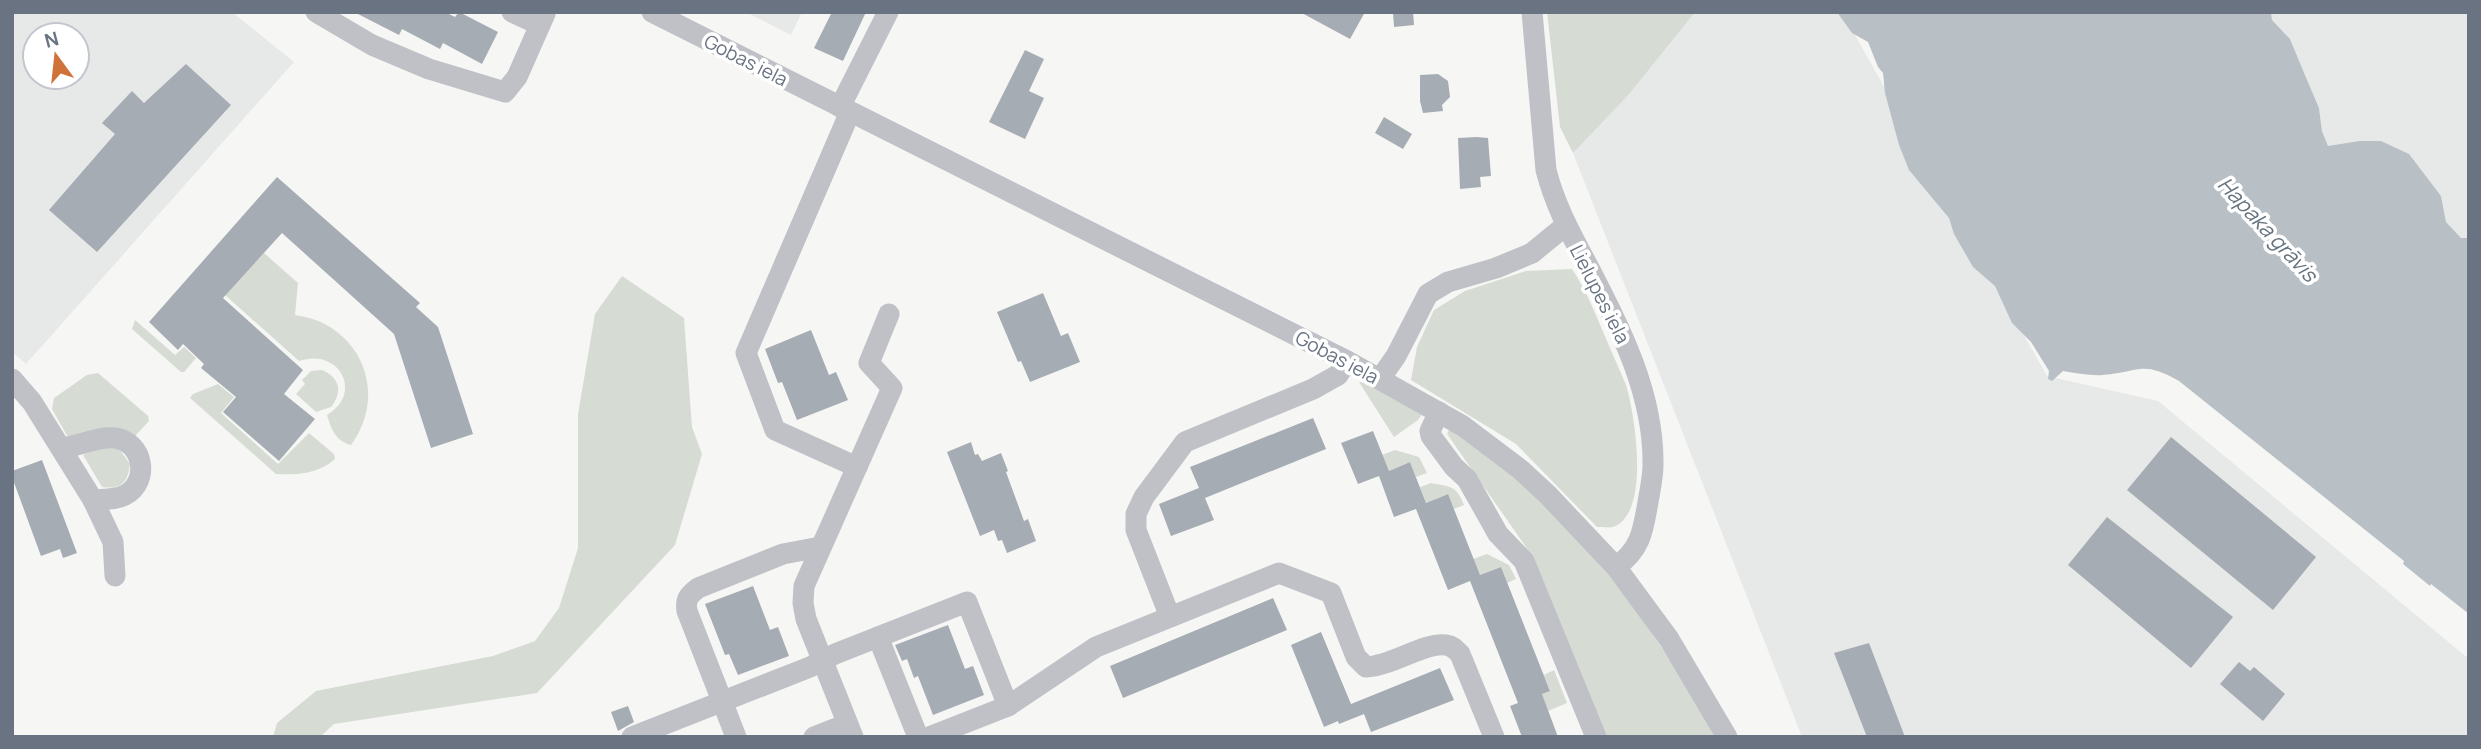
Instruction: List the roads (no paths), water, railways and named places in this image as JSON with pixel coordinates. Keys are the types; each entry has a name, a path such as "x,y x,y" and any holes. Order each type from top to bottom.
{"street":[{"path":"316,12 372,45 429,69 505,93 517,77 543,19 512,12"},
{"name":"Gobas iela","path":"652,12 1347,361 1463,426 1521,470 1616,567 1670,639 1727,737"},
{"path":"857,467 775,430 746,353 845,109 888,12"},
{"name":"Lielupes iela","path":"1532,12 1546,170 1552,194 1565,226 1625,340 1647,405 1652,433 1654,468 1644,525 1632,555 1616,567"},
{"path":"1380,380 1396,356 1428,294 1448,282 1496,268 1532,253 1565,226"},
{"path":"814,737 850,730 806,619 804,586 892,388 869,363 890,314"},
{"path":"1170,617 1136,530 1136,514 1144,497 1185,442 1313,389 1338,376 1347,361"},
{"path":"12,379 33,402 93,500 113,542 115,576"},
{"path":"1439,412 1430,430 1434,442 1467,479 1498,534 1524,561 1596,737"},
{"path":"62,448 115,438 125,440 134,448 142,471 137,485 117,498 93,500"},
{"path":"736,737 687,611 689,596 698,588 783,554 820,547"},
{"path":"929,737 1008,706 1096,647 1279,573 1331,593 1356,657 1366,667 1380,666 1432,647 1453,647 1460,654 1494,737"},
{"path":"632,737 967,602 1008,706"},
{"path":"878,637 918,737"}],"water":[{"name":"Hapaka grāvis","path":"1837,12 2271,12 2272,20 2290,39 2319,108 2322,131 2328,146 2381,141 2409,154 2441,196 2446,222 2461,238 2469,238 2469,614 2431,584 2430,586 2403,564 2404,561 2179,381 2148,369 2098,375 2063,371 2052,381 2048,379 2049,371 2031,342 2012,323 1995,286 1973,267 1954,234 1949,218 1909,170 1899,145 1885,93 1883,73 1868,42 1852,33"}]}
